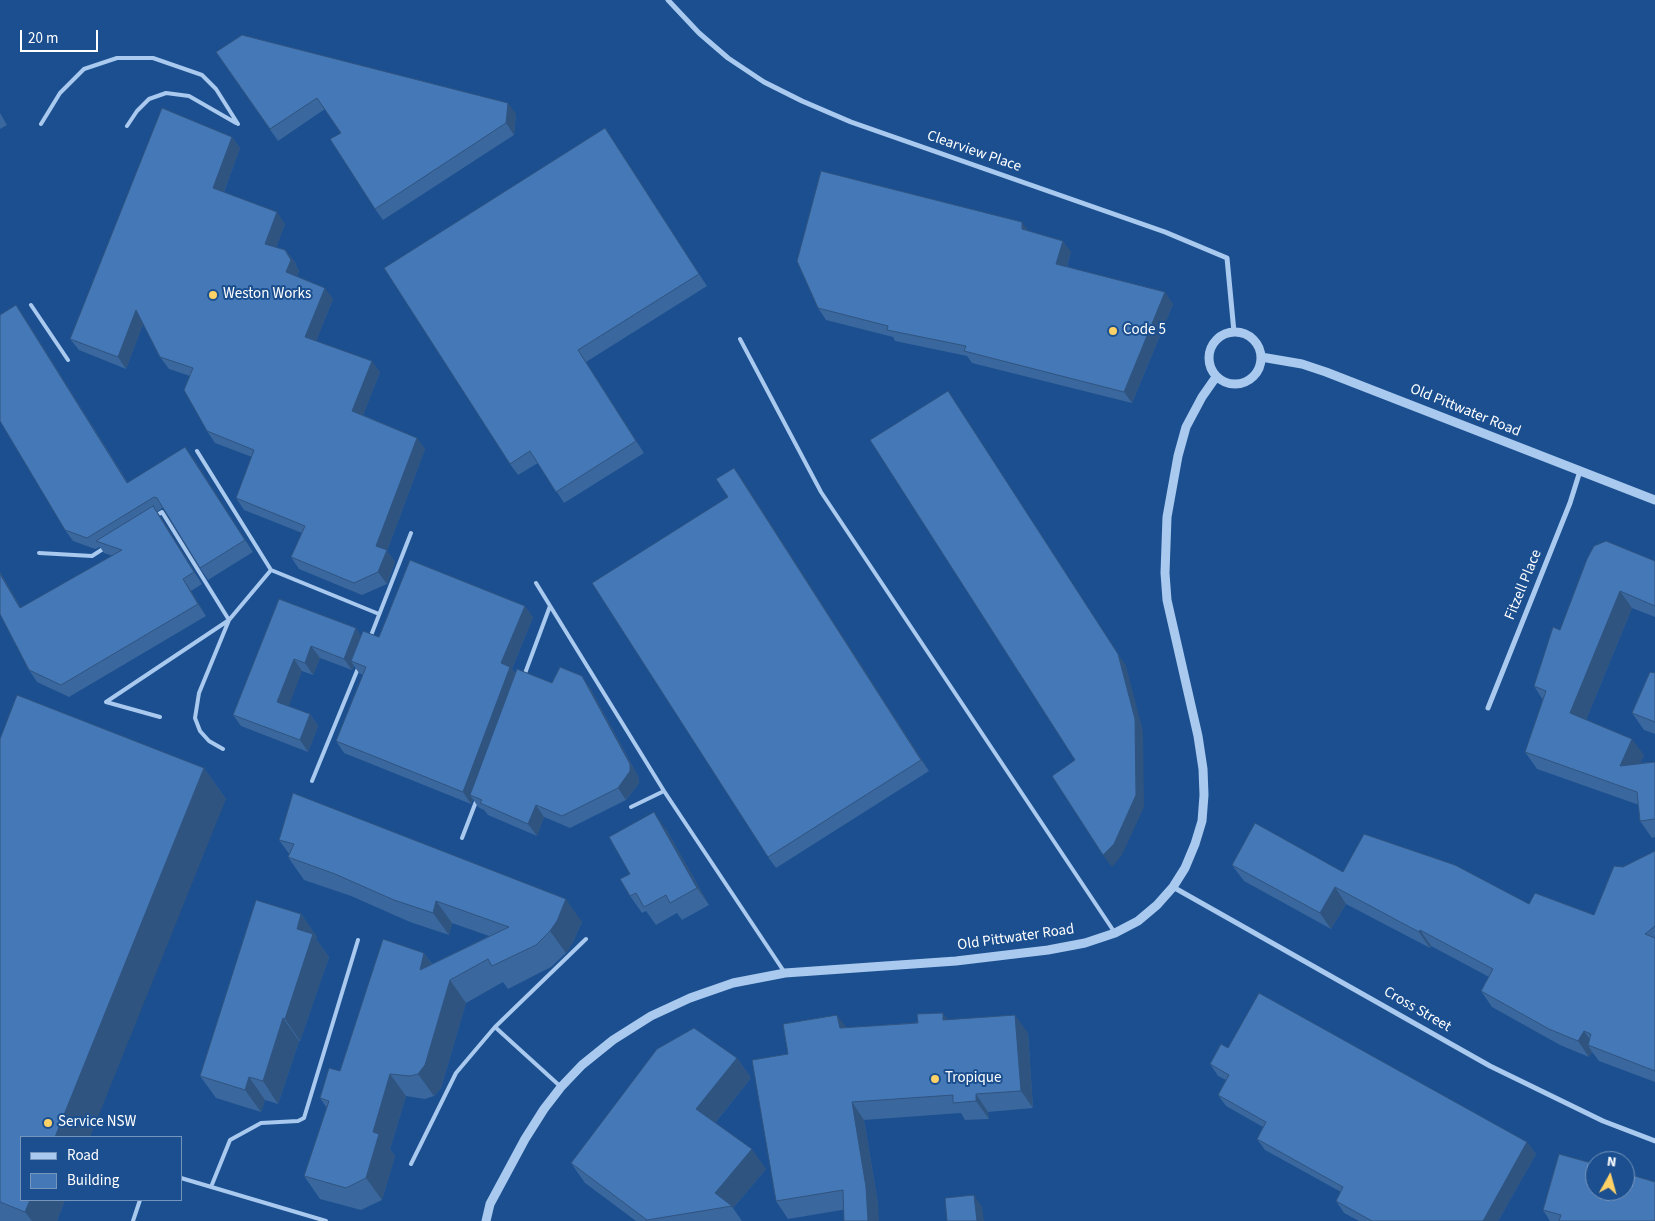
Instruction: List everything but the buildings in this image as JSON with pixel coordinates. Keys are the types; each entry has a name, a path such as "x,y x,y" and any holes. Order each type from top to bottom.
{"street":[{"name":"Clearview Place","path":"668,0 699,33 728,58 764,82 802,101 851,122 1165,232 1227,258 1234,332"},
{"path":"1234,332 1250,337 1260,349 1260,366 1256,374 1241,384 1224,382 1216,377 1209,364 1210,349 1214,342 1220,337 1234,332"},
{"name":"Old Pittwater Road","path":"1261,357 1302,364 1326,372 1655,500"},
{"name":"Old Pittwater Road","path":"486,1221 490,1204 525,1139 561,1087 582,1065 613,1040 651,1016 690,998 733,983 785,973 956,960 1038,951 1085,943 1115,933 1138,921 1157,905 1173,887 1185,868 1195,844 1202,821 1204,796 1203,770 1198,736 1167,600 1165,573 1167,517 1178,456 1186,427 1202,396 1216,377"},
{"name":"Fitzell Place","path":"1488,708 1570,503 1580,471"},
{"name":"Cross Street","path":"1173,887 1490,1066 1603,1121 1655,1140"}],"lane":[{"path":"40,124 60,93 84,68 117,58 153,58 202,75 216,89 238,124 189,96 166,93 149,99 136,111 127,126"},
{"path":"31,305 68,360"},
{"path":"740,339 821,492 1115,933"},
{"path":"197,451 271,570 379,614"},
{"path":"146,522 162,512 229,620"},
{"path":"368,642 411,533"},
{"path":"39,553 92,556 108,546"},
{"path":"160,717 106,702 229,620 271,570"},
{"path":"536,583 664,791 785,973"},
{"path":"522,680 550,606"},
{"path":"223,749 209,741 200,731 195,718 199,693 229,620"},
{"path":"312,781 360,661"},
{"path":"462,838 480,791"},
{"path":"630,808 664,791"},
{"path":"410,1164 456,1073 495,1027 586,939"},
{"path":"211,1186 230,1140 261,1123 298,1121 304,1118 358,940"},
{"path":"495,1027 561,1087"},
{"path":"182,1178 326,1221"},
{"path":"133,1221 140,1201"}],"place":[{"name":"Weston Works","path":"213,295"},
{"name":"Code 5","path":"1113,331"},
{"name":"Tropique","path":"935,1079"},
{"name":"Service NSW","path":"48,1123"}]}
